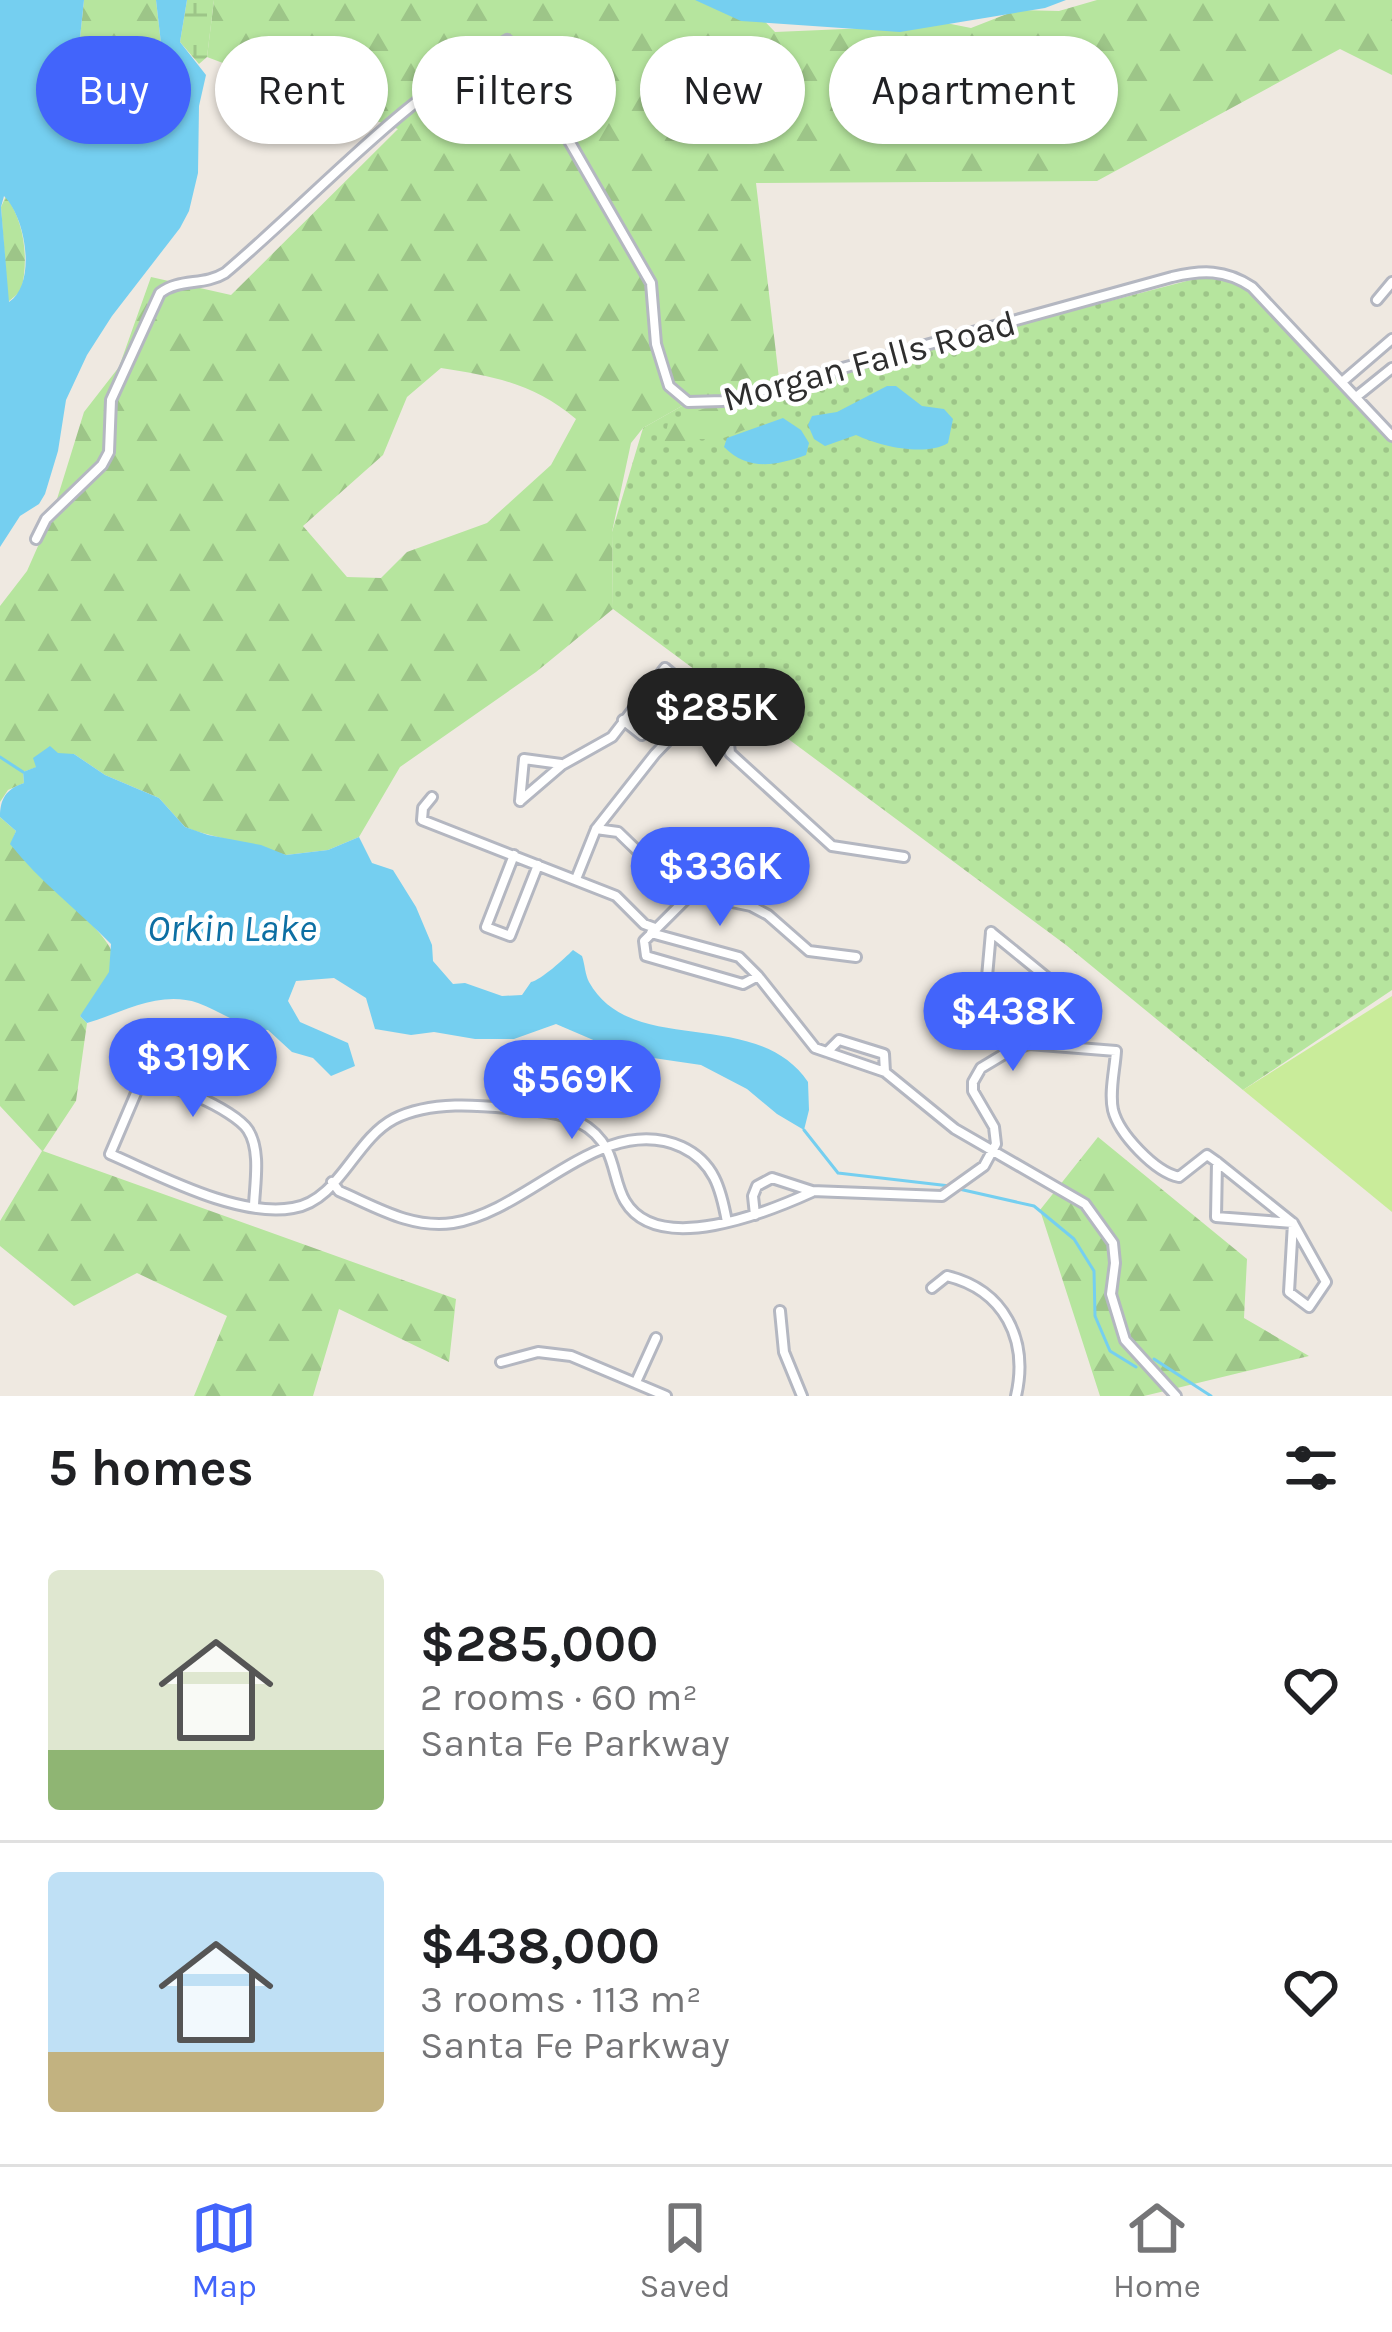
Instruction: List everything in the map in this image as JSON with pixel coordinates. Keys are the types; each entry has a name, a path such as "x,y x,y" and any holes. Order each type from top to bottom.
{"street":[{"name":"Morgan Falls Road","path":"36,539 46,519 102,465 109,452 111,400 160,293 172,284 207,281 225,273 414,103 507,40 651,283 659,362 669,386 688,402 723,401 1206,271 1231,275 1252,287 1392,436"},
{"path":"1377,300 1392,282"},
{"path":"1342,382 1392,340"},
{"path":"1355,397 1392,368"},
{"path":"562,765 524,759 520,800 562,765 612,737 665,668 683,683 698,717 722,728 730,738 730,753 832,846 904,857"},
{"path":"623,720 642,735 683,683"},
{"path":"576,879 596,829 655,754 698,717"},
{"path":"432,797 423,808 422,820 616,896 653,931 739,957 815,1048 885,1072 955,1129 1084,1204 1107,1232 1115,1263 1112,1294 1125,1340 1176,1396"},
{"path":"596,829 618,832 679,891 751,906 809,951 856,957"},
{"path":"514,855 486,927 510,936 538,865"},
{"path":"691,894 644,941 646,956 743,985 758,976"},
{"path":"992,932 1068,995 1011,990 986,988 992,932"},
{"path":"1011,990 1011,1049"},
{"path":"826,1052 839,1040 878,1049 884,1054 885,1072"},
{"path":"755,1215 753,1196 764,1181 786,1180 812,1191 928,1198 948,1193 985,1166 993,1154 997,1136 973,1091 973,1082 981,1068 1011,1049 1030,1044 1116,1051 1112,1106 1144,1156 1166,1174 1179,1177 1202,1155 1292,1223 1326,1282 1309,1307 1288,1292 1292,1223"},
{"path":"254,1205 254,1144 244,1125 218,1107 164,1084 150,1081 139,1086 110,1154 201,1193 254,1205 298,1208 319,1197 380,1129 429,1107 554,1113 583,1123 605,1146 624,1199 644,1220 674,1228 755,1215 812,1191"},
{"path":"332,1183 339,1191 400,1219 453,1223 525,1192 605,1146 625,1139 665,1140 700,1156 715,1175 727,1222"},
{"path":"1216,1162 1216,1217 1292,1223"},
{"path":"932,1288 947,1276 973,1282 1004,1310 1017,1346 1020,1381 1016,1396"},
{"path":"780,1311 784,1352 802,1396"},
{"path":"636,1382 656,1338"},
{"path":"501,1362 538,1352 571,1356 666,1396"}],"green space":[{"path":"84,0 156,0 160,36 80,36"},
{"path":"187,0 214,0 207,57 199,64 191,55 191,36 181,36"},
{"path":"214,0 744,0 775,32 868,28 921,18 971,28 1017,10 1059,11 1097,0 1392,0 1392,75 1340,49 1097,181 756,183 780,387 727,401 689,402 643,428 631,443 612,532 613,609 536,672 400,767 359,837 328,850 286,855 185,827 159,798 105,775 74,754 23,772 24,783 8,790 0,802 0,606 27,571 53,512 84,412 119,367 151,277 231,295 398,129 388,125 388,36 215,36 215,60 207,57","holes":["441,368 496,378 529,390 576,419 551,465 487,523 407,552 381,578 347,577 303,526 383,455 407,397"]},
{"path":"6,196 21,230 25,254 21,291 8,302 1,207"},
{"path":"1202,277 1244,279 1392,438 1392,990 1243,1090 1066,945 613,609 612,532 643,428 689,402 727,401"},
{"path":"737,402 762,417 762,423 676,450 664,442 668,423"},
{"path":"0,817 16,831 11,844 86,918 113,957 106,981 80,1016 87,1023 76,1101 43,1151 456,1299 449,1362 339,1309 313,1396 194,1396 227,1316 137,1273 74,1306 0,1246 0,1221 42,1151 0,1106"},
{"path":"1392,996 1392,1212 1243,1090"},
{"path":"1098,1137 1247,1259 1244,1318 1309,1356 1144,1396 1100,1396 1040,1210"}],"water":[{"path":"0,0 84,0 80,36 36,36 36,144 191,144 191,56 206,75 199,106 198,173 180,228 87,355 66,400 45,494 20,516 0,547","holes":["4,196 18,219 26,266 18,293 9,302"]},
{"path":"156,0 187,0 181,36 160,36"},
{"path":"695,0 1066,0 1045,8 900,32 741,21"},
{"path":"887,386 896,386 922,406 944,409 953,419 948,443 915,450 856,435 825,446 814,439 808,425 812,416 837,412"},
{"path":"783,418 801,430 809,443 806,455 762,464 743,460 724,447 727,438"},
{"name":"Orkin Lake","path":"50,746 159,798 185,827 208,835 286,855 328,850 359,837 372,863 393,870 416,907 432,945 433,961 453,984 465,983 502,996 522,995 531,982 573,950 582,956 589,982 609,1005 634,1019 758,1045 785,1059 808,1082 804,1130 747,1089 701,1065 626,1054 556,1024 514,1039 375,1029 366,998 334,978 296,981 288,1001 300,1022 348,1043 355,1066 331,1076 313,1058 292,1052 268,1030 183,1000 141,1004 87,1023 80,1016 109,972 111,944 22,858 10,844 16,831 0,817 5,795 24,783 23,772 36,767 33,758"}],"waterway":[{"path":"0,757 23,772"},
{"path":"804,1130 838,1173 950,1186"},
{"path":"959,1189 1034,1206 1074,1239 1094,1271 1095,1316 1110,1351 1136,1367"},
{"path":"1154,1359 1211,1396"}]}
